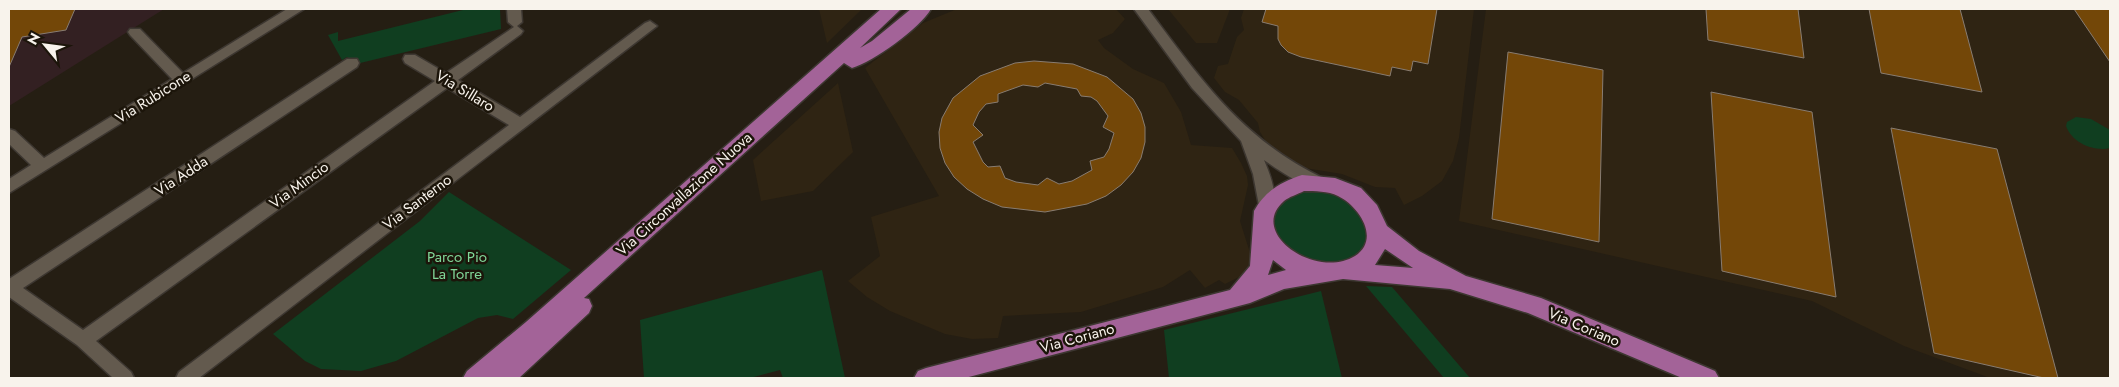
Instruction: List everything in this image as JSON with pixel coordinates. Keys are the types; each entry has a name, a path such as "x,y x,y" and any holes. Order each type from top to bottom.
{"main road":[{"path":"829,65 851,34 879,9"},
{"name":"Via Circonvallazione Nuova","path":"475,378 534,329 892,9"},
{"name":"Via Circonvallazione Nuova","path":"504,378 909,9"},
{"path":"852,61 879,46 922,9"},
{"path":"1302,183 1319,183 1344,190 1364,202 1372,213 1378,231 1377,244 1371,255 1361,264 1347,270 1320,273 1301,268 1284,259 1271,247 1264,233 1262,220 1266,207 1274,196 1286,188 1302,183"},
{"name":"Via Coriano","path":"1378,231 1412,257 1459,283"},
{"name":"Via Coriano","path":"1228,299 1249,286 1259,274 1264,259 1264,233"},
{"name":"Via Coriano","path":"1347,270 1459,283 1533,305 1707,378"},
{"name":"Via Coriano","path":"926,378 1250,294 1270,282 1289,277 1320,273"},
{"path":"521,378 534,358 583,304"}],"street":[{"name":"Via Rubicone","path":"9,187 297,9"},
{"path":"1141,9 1213,101 1246,138 1277,163 1319,183"},
{"name":"Via Mincio","path":"83,340 446,80 515,20"},
{"name":"Via Santerno","path":"185,378 650,26"},
{"path":"135,32 181,80"},
{"name":"Via Sillaro","path":"410,59 520,124"},
{"name":"Via Adda","path":"9,288 352,63"},
{"path":"9,135 42,166"},
{"path":"1246,138 1261,170 1266,188 1266,207"},
{"path":"9,288 83,340 125,378"}],"shaded area":[{"path":"9,9 164,9 9,106"},
{"path":"819,9 862,9 827,43"},
{"path":"957,9 1116,9 1125,19 1113,33 1098,40 1104,48 1133,69 1164,83 1181,112 1191,145 1232,148 1241,163 1247,176 1248,185 1240,221 1251,256 1247,270 1241,276 1225,284 1219,280 1205,288 1190,270 1163,287 1081,312 1003,316 998,338 972,339 945,334 890,311 867,297 848,281 880,256 871,217 939,196 865,68 923,23"},
{"path":"1168,9 1230,9 1217,43 1196,43"},
{"path":"1244,9 1474,9 1459,138 1453,161 1442,181 1422,196 1404,205 1395,188 1375,187 1342,174 1305,168 1290,162 1270,148 1260,132 1258,123 1239,100 1225,92 1214,78 1218,66 1228,64 1237,37 1244,30 1241,18"},
{"path":"1486,9 2110,9 2110,378 1990,378 1904,346 1812,301 1459,221"},
{"path":"838,83 853,152 813,191 761,201 753,160"}],"green space":[{"path":"467,9 500,9 501,29 356,64 347,57 342,60 328,35 338,32 338,41"},
{"path":"2076,117 2091,119 2110,130 2110,148 2097,149 2084,145 2073,137 2066,126 2067,122"},
{"path":"1316,184 1366,209 1370,245 1349,263 1315,265 1274,240 1272,205"},
{"name":"Parco Pio La Torre","path":"449,192 571,270 513,319 497,315 478,318 396,361 361,371 321,369 305,361 273,334 420,221"},
{"path":"822,270 845,378 783,378 780,370 750,378 644,378 640,320"},
{"path":"1366,286 1392,287 1470,378 1444,378"},
{"path":"1321,291 1342,378 1169,378 1164,330"}],"building":[{"path":"9,9 75,9 66,30 22,37 9,67"},
{"path":"1266,9 1437,9 1428,64 1413,61 1411,71 1392,67 1390,76 1301,57 1288,52 1281,45 1278,39 1278,26 1262,22"},
{"path":"1706,9 1798,9 1804,58 1708,40"},
{"path":"1869,9 1960,9 1982,92 1881,73"},
{"path":"2074,9 2110,9 2110,62"},
{"path":"1508,52 1603,70 1599,242 1492,219"},
{"path":"1034,61 1073,64 1107,77 1133,99 1141,113 1145,127 1145,142 1141,158 1133,172 1121,185 1106,196 1087,204 1045,212 1002,207 983,199 967,189 954,177 945,163 940,148 939,132 942,118 953,98 980,76 1015,63","holes":["1045,83 1077,89 1081,96 1091,97 1097,101 1108,116 1103,127 1114,133 1109,149 1104,157 1090,161 1092,170 1072,181 1059,184 1047,178 1038,185 1016,182 1005,178 1000,166 988,167 983,162 973,142 983,135 973,125 979,112 986,104 998,102 998,94 1023,85 1038,87"]},
{"path":"1711,92 1812,112 1836,297 1722,271"},
{"path":"1891,128 1997,149 2058,378 2044,378 1934,353"}]}
